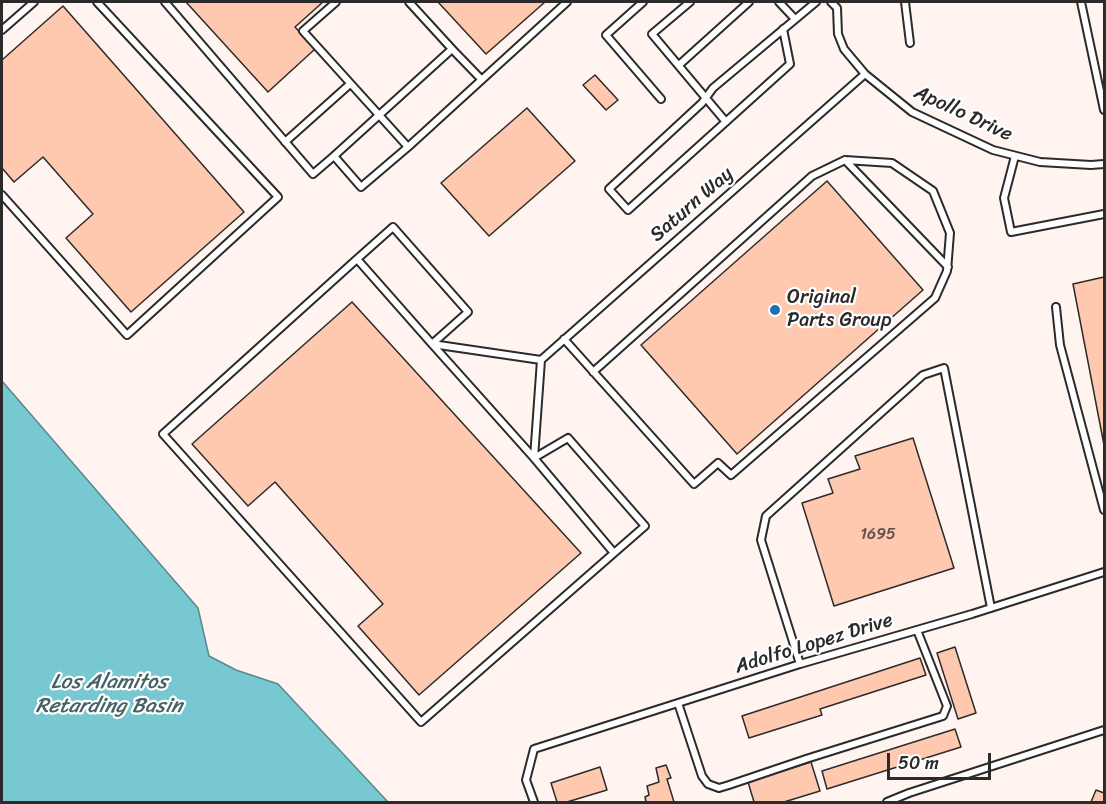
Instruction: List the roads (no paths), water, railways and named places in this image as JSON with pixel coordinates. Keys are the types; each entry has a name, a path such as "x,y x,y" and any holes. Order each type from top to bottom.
{"lane":[{"path":"2,30 34,2"},
{"path":"2,195 127,335 278,197 97,2"},
{"path":"165,2 313,174 452,49"},
{"path":"336,2 303,31 408,147"},
{"path":"409,2 481,79"},
{"path":"334,156 361,187 567,2"},
{"path":"643,2 606,35 661,99"},
{"path":"690,2 652,34 726,122"},
{"path":"679,65 749,2"},
{"path":"779,2 795,19"},
{"path":"783,29 790,64 628,210 609,189 713,88 783,29 816,2"},
{"name":"Apollo Drive","path":"831,2 837,8 838,34 844,49 865,74 912,112 993,150 1015,156 1040,162 1104,164"},
{"path":"905,2 910,44"},
{"path":"1081,2 1104,110"},
{"name":"Saturn Way","path":"541,360 865,74"},
{"path":"285,142 350,84"},
{"path":"1015,156 1004,198 1011,232 1104,214"},
{"path":"564,339 593,372 694,484 718,463 731,475 935,297 948,267 950,233 933,191 892,163 845,160 812,176 593,372"},
{"path":"845,160 948,267"},
{"path":"432,344 468,312 393,227 163,434 421,722 645,526 568,438 534,458"},
{"path":"357,259 534,458 614,553"},
{"path":"1056,307 1060,345 1104,510"},
{"path":"432,344 541,360 534,458"},
{"path":"800,664 761,540 766,516 923,375 944,368 991,608"},
{"name":"Adolfo Lopez Drive","path":"534,802 526,780 534,749 800,664 1104,572"},
{"path":"678,703 700,771 708,784 719,788 944,716 947,706 917,630"},
{"path":"887,802 1104,730"}],"water":[{"name":"Los Alamitos Retarding Basin","path":"2,381 198,608 209,656 236,670 278,684 388,802 2,802"}],"place":[{"name":"Original Parts Group","path":"775,310"}]}
